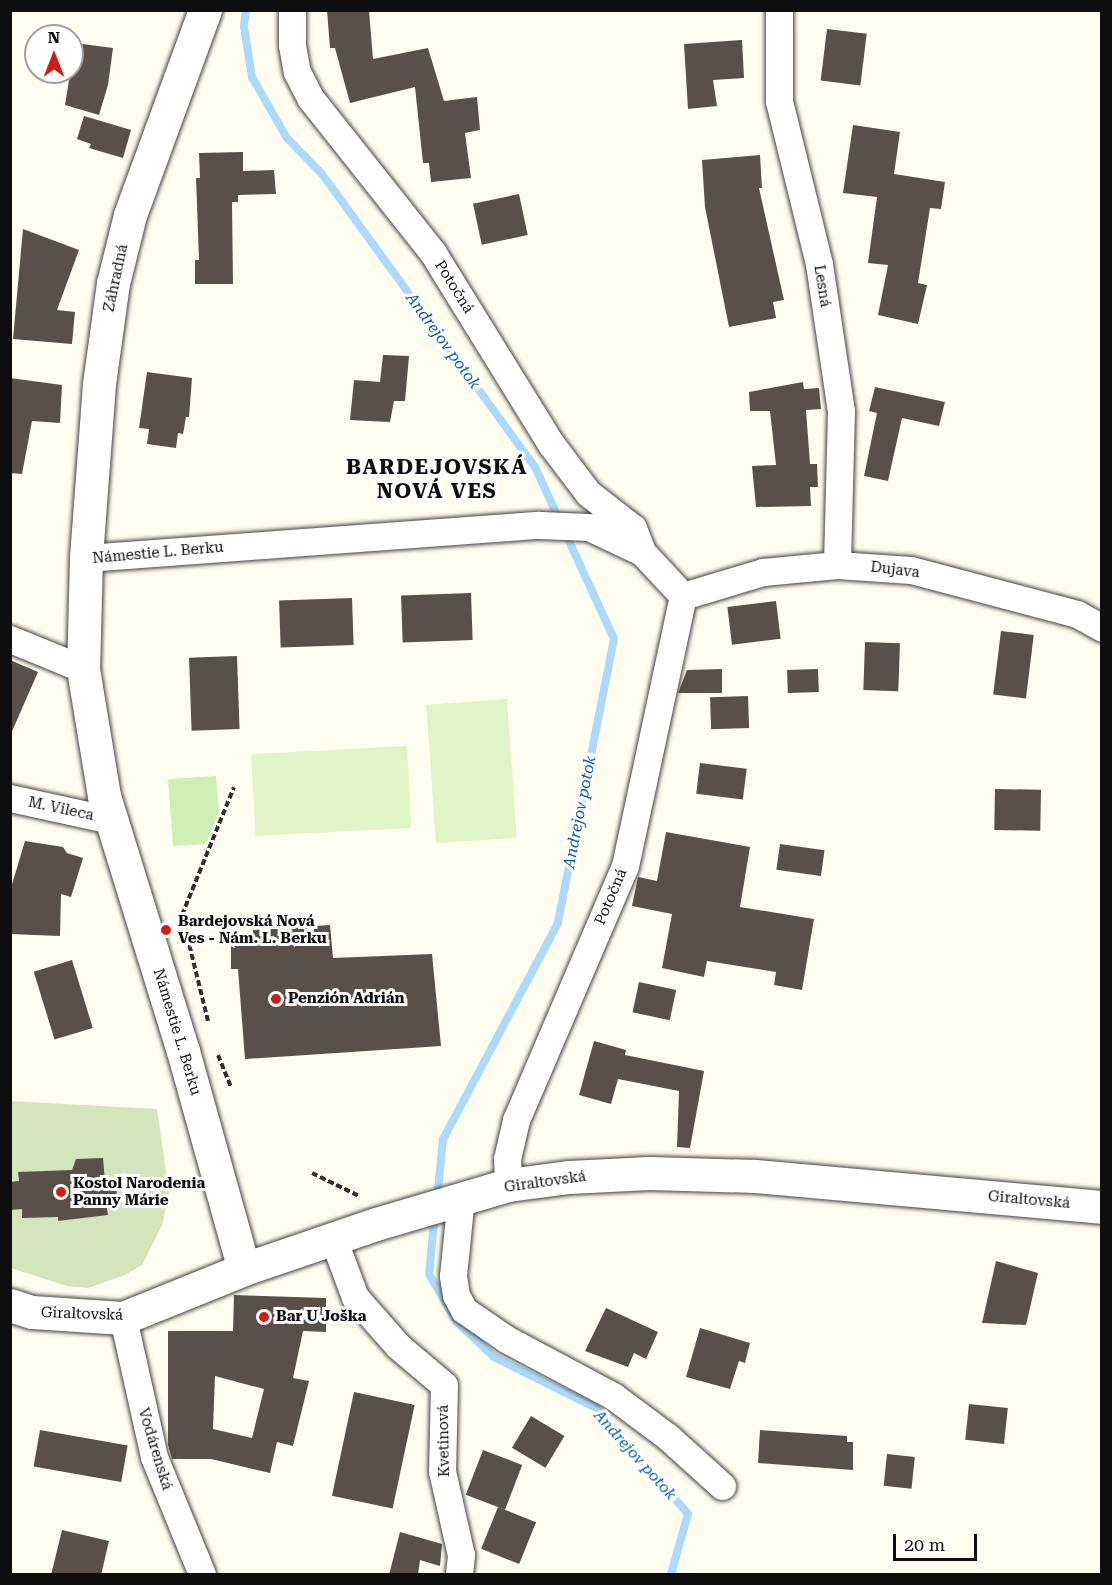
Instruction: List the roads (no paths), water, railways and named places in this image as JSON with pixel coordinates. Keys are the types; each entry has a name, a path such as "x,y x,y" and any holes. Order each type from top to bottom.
{"street":[{"name":"Záhradná","path":"86,558 100,374 113,283 130,215 205,10"},
{"name":"Potočná","path":"292,10 292,45 297,72 310,99 433,253 551,444 588,493 633,528 642,552"},
{"name":"Lesná","path":"779,10 779,101 819,264 841,411 837,565"},
{"name":"Námestie L. Berku","path":"244,1269 196,1095 111,820 94,748 83,669 86,558 539,525 589,527 642,552 683,596"},
{"name":"Dujava","path":"683,596 763,572 837,565 911,570 1077,614 1101,628"},
{"name":"Potočná","path":"508,1185 507,1159 516,1120 625,866 683,596"},
{"path":"10,639 83,669"},
{"name":"M. Vileca","path":"10,798 111,820"},
{"name":"Giraltovská","path":"10,1305 32,1312 123,1318 244,1269 333,1238 376,1210 461,1197 508,1185 598,1175 703,1174 1101,1207"},
{"path":"461,1197 453,1276 456,1295 464,1310 506,1340 613,1396 668,1437 722,1486"},
{"name":"Kvetinová","path":"333,1238 355,1296 398,1346 444,1385 442,1471 461,1555 459,1575"},
{"name":"Vodárenská","path":"123,1318 154,1457 202,1575"}],"waterway":[{"name":"Andrejov potok","path":"246,10 244,27 252,77 287,138 322,174 535,467 614,639 558,923 443,1139 437,1200"},
{"name":"Andrejov potok","path":"435,1213 429,1274 457,1322 494,1357 596,1408 688,1514 671,1574"}],"place":[{"name":"Bardejovská Nová Ves - Nám. L. Berku","path":"166,930"},
{"name":"Penzión Adrián","path":"276,999"},
{"name":"Kostol Narodenia Panny Márie","path":"61,1192"},
{"name":"Bar U Joška","path":"264,1317"}],"district":[{"name":"BARDEJOVSKÁ NOVÁ VES","path":"437,479"}]}
